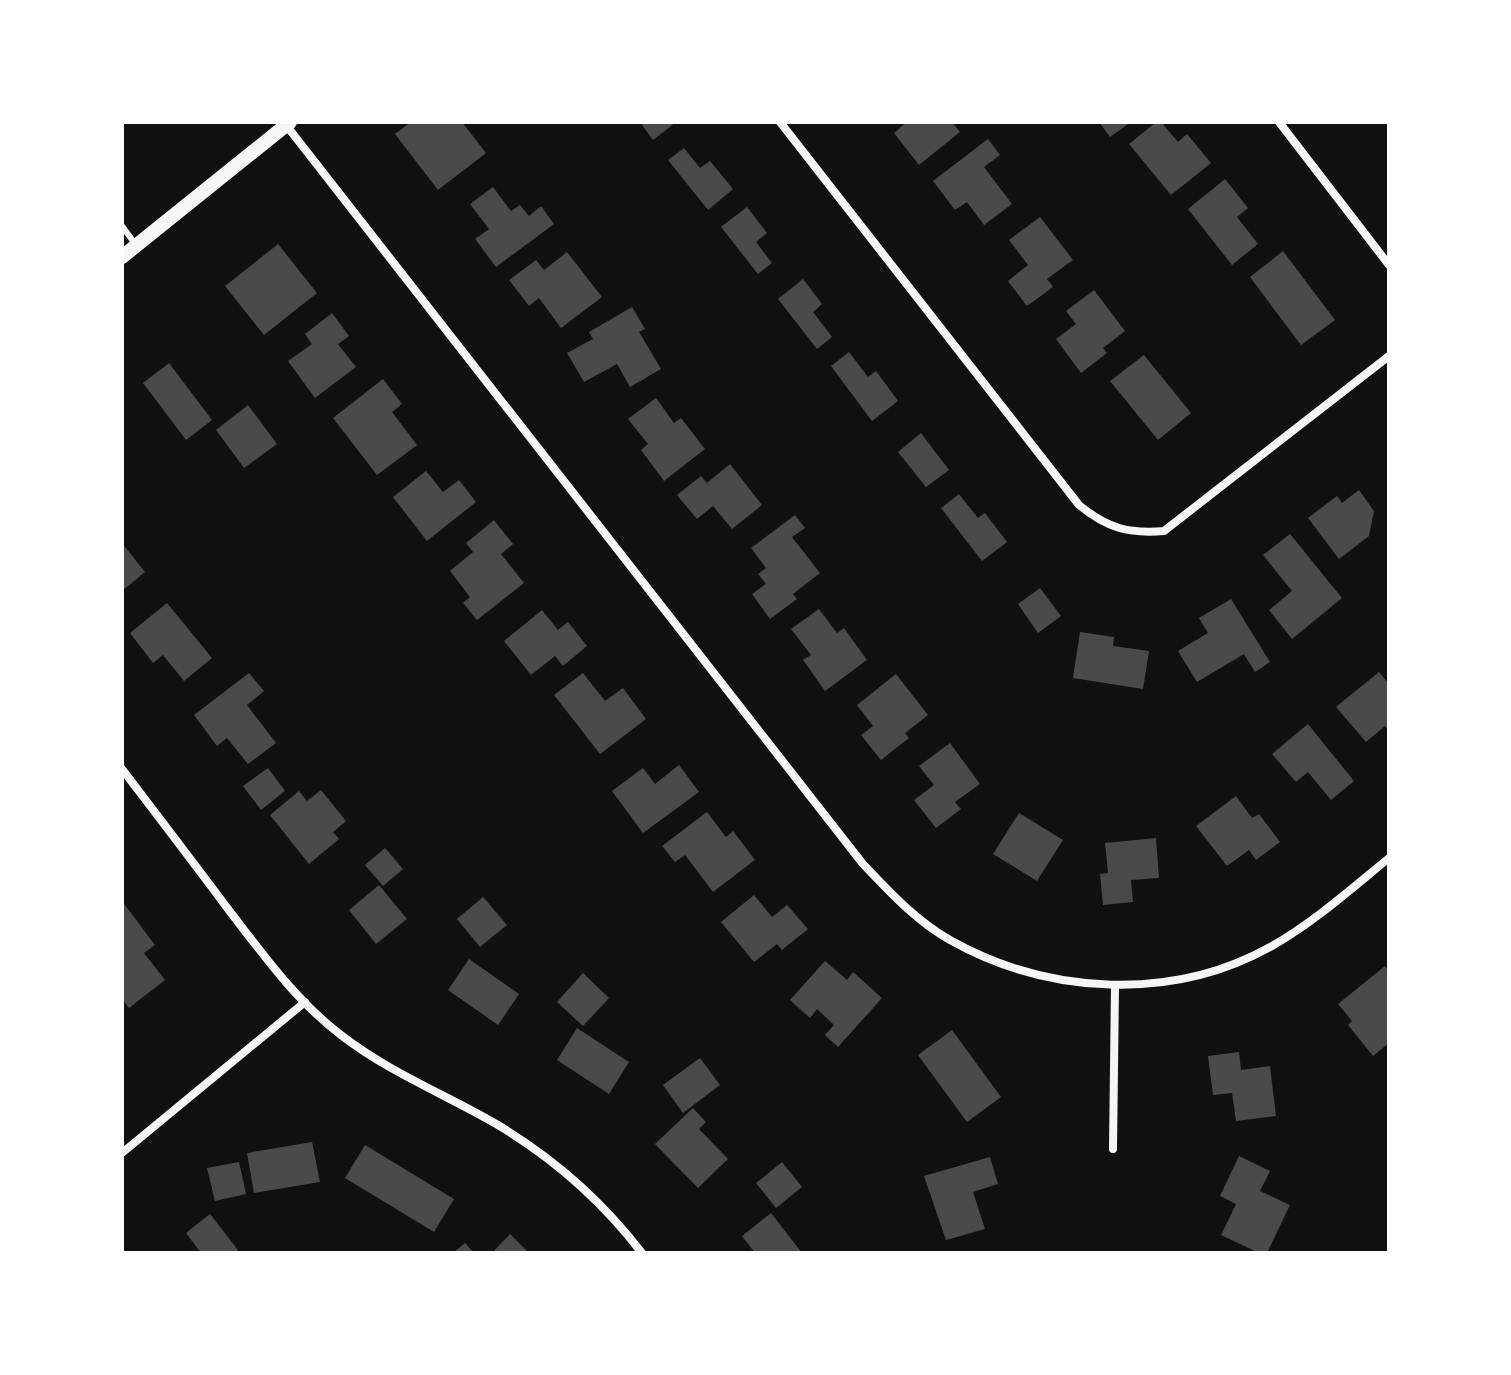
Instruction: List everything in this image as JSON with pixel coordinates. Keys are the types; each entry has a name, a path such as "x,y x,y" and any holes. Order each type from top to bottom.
{"street":[{"path":"780,122 1079,505 1103,525 1132,533 1164,531 1389,356"},
{"path":"1279,122 1389,265"},
{"path":"122,257 286,123 853,852 903,906 949,940 1001,963 1057,980 1115,986 1168,982 1221,969 1271,946 1317,917 1389,858"},
{"path":"122,769 254,943 305,1002 338,1033 389,1069 497,1125 549,1160 596,1200 642,1253"},
{"path":"1113,1149 1115,986"},
{"path":"122,1153 305,1002"}],"lane":[{"path":"122,226 136,245"}],"building":[{"path":"411,122 462,122 486,153 438,190 395,134"},
{"path":"640,122 676,122 653,140"},
{"path":"907,122 952,122 960,132 919,165 894,133"},
{"path":"1099,122 1131,122 1110,137"},
{"path":"1156,122 1161,122 1178,142 1187,134 1211,163 1171,195 1129,144"},
{"path":"988,139 1000,155 984,167 1012,204 984,225 967,202 955,210 933,181"},
{"path":"684,148 700,168 710,161 733,189 708,210 668,160"},
{"path":"1225,179 1248,208 1237,217 1258,244 1232,265 1188,209"},
{"path":"493,187 511,211 520,205 529,216 541,206 554,224 496,267 475,239 489,229 470,204"},
{"path":"747,207 767,233 756,242 772,263 758,274 721,227"},
{"path":"1040,217 1073,260 1047,279 1053,287 1027,306 1008,281 1028,265 1009,240"},
{"path":"278,244 317,293 264,335 225,286"},
{"path":"1283,251 1335,320 1301,345 1250,277"},
{"path":"567,252 602,297 561,328 539,298 529,306 509,280 536,260 544,270"},
{"path":"803,279 822,304 813,312 832,337 817,349 778,299"},
{"path":"1094,290 1125,331 1103,348 1107,353 1081,373 1056,339 1076,324 1066,311"},
{"path":"632,307 645,329 639,332 661,369 630,387 617,364 584,382 567,353 593,339 589,332"},
{"path":"332,313 349,336 338,344 356,367 315,398 288,361 312,344 305,334"},
{"path":"849,352 868,377 876,371 898,401 872,421 831,366"},
{"path":"1144,355 1191,413 1158,440 1110,381"},
{"path":"169,363 212,420 186,440 143,383"},
{"path":"383,379 402,404 392,412 417,445 377,475 333,418"},
{"path":"656,398 674,423 681,418 705,449 664,481 641,450 648,444 628,419"},
{"path":"248,405 277,444 244,468 216,430"},
{"path":"921,433 949,470 926,487 898,452"},
{"path":"730,464 762,505 732,529 713,506 697,519 677,495 701,476 707,483"},
{"path":"426,471 443,492 459,480 476,502 427,541 393,497"},
{"path":"1359,490 1374,511 1369,536 1339,559 1308,518 1337,496 1342,503"},
{"path":"959,494 978,518 985,513 1007,542 982,561 941,508"},
{"path":"795,515 805,528 792,537 820,573 793,594 797,599 770,619 752,594 766,584 758,574 766,568 751,548"},
{"path":"494,520 513,544 501,554 524,583 477,620 463,603 470,597 450,571 473,552 466,543"},
{"path":"1290,534 1342,598 1292,639 1269,610 1292,591 1263,555"},
{"path":"122,543 145,572 122,591"},
{"path":"1040,588 1061,616 1038,633 1018,604"},
{"path":"1231,599 1270,662 1255,672 1244,654 1197,682 1178,651 1208,633 1199,618"},
{"path":"167,603 212,658 184,681 163,655 153,663 130,633"},
{"path":"819,609 837,633 844,628 867,660 825,691 803,660 811,655 791,629"},
{"path":"542,610 558,630 568,622 587,646 563,666 555,656 531,675 504,641"},
{"path":"1080,632 1114,637 1113,646 1149,651 1143,689 1073,678"},
{"path":"1379,672 1389,684 1389,731 1385,726 1366,742 1336,707"},
{"path":"249,673 264,691 247,705 276,743 248,764 227,738 217,746 194,715"},
{"path":"583,673 605,701 623,688 646,719 600,754 554,695"},
{"path":"896,674 928,715 905,733 909,738 881,760 861,735 873,726 857,705"},
{"path":"1308,724 1354,781 1331,800 1308,772 1296,782 1272,754"},
{"path":"950,743 980,784 955,802 961,809 936,828 914,800 934,785 919,766"},
{"path":"679,765 699,792 643,833 612,791 643,768 655,784"},
{"path":"268,768 285,791 261,810 243,786"},
{"path":"321,790 346,821 333,832 339,839 309,864 270,815 299,791 307,801"},
{"path":"1236,796 1252,818 1259,814 1280,842 1256,860 1249,850 1227,866 1196,826"},
{"path":"707,812 726,837 733,831 755,860 713,892 685,855 675,862 662,846"},
{"path":"1019,813 1063,840 1037,881 993,854"},
{"path":"1156,838 1159,878 1131,880 1133,902 1103,905 1100,874 1108,873 1105,843"},
{"path":"385,848 403,869 383,886 365,865"},
{"path":"379,885 407,919 376,944 349,910"},
{"path":"754,895 772,917 787,905 808,929 782,950 777,944 754,962 721,922"},
{"path":"483,897 507,925 480,947 457,919"},
{"path":"122,901 155,945 144,953 165,980 129,1008 122,999"},
{"path":"469,959 519,994 498,1025 448,990"},
{"path":"825,961 847,980 853,972 882,998 838,1047 825,1035 834,1025 817,1009 810,1018 790,1000"},
{"path":"1385,966 1389,971 1389,1043 1373,1056 1348,1025 1352,1021 1338,1004"},
{"path":"583,973 609,998 583,1026 557,1002"},
{"path":"577,1028 629,1062 609,1094 557,1060"},
{"path":"952,1030 1001,1097 967,1122 918,1055"},
{"path":"1239,1052 1241,1070 1270,1066 1276,1116 1236,1121 1232,1093 1213,1095 1208,1056"},
{"path":"700,1058 720,1085 683,1113 663,1085"},
{"path":"693,1108 706,1122 699,1129 728,1159 698,1188 655,1144"},
{"path":"312,1142 320,1182 254,1193 247,1153"},
{"path":"365,1145 454,1199 434,1232 345,1178"},
{"path":"1239,1156 1270,1171 1260,1191 1290,1205 1267,1253 1259,1253 1221,1235 1236,1204 1220,1196"},
{"path":"990,1157 998,1184 973,1192 985,1229 946,1240 924,1176"},
{"path":"239,1162 246,1194 215,1201 207,1168"},
{"path":"782,1162 802,1187 776,1208 756,1183"},
{"path":"771,1213 802,1253 755,1253 742,1236"},
{"path":"210,1214 238,1250 234,1253 201,1253 186,1233"},
{"path":"510,1234 529,1253 492,1253"},
{"path":"465,1243 474,1253 453,1253"}]}
